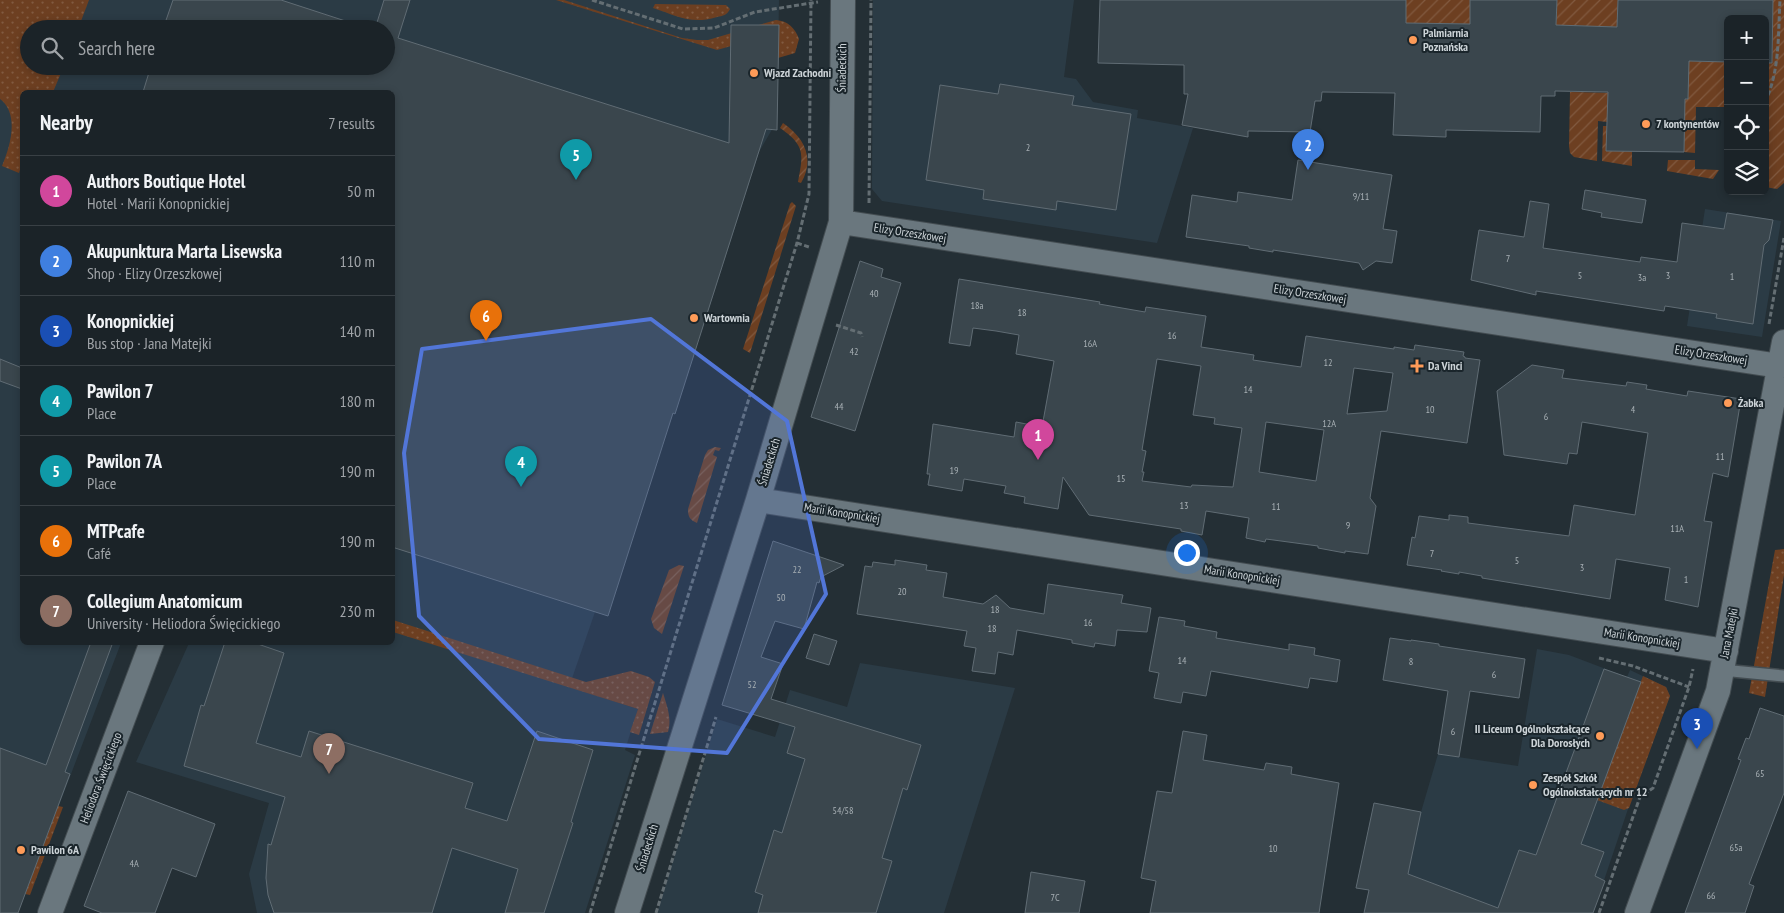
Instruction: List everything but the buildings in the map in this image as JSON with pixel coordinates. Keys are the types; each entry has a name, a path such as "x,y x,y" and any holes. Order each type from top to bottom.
{"street":[{"name":"Śniadeckich","path":"627,913 758,500 842,222 843,0"},
{"name":"Elizy Orzeszkowej","path":"842,222 1782,366"},
{"name":"Jana Matejki","path":"1637,913 1714,703 1782,366 1776,335"},
{"name":"Marii Konopnickiej","path":"758,500 1698,647 1724,660"},
{"name":"Heliodora Święcickiego","path":"50,913 151,645"}],"lane":[{"path":"1724,660 1784,676"}],"path":[{"path":"590,913 798,243 809,194 811,1 755,12 714,28 683,29 592,0"},
{"path":"865,226 869,203 871,0"},
{"path":"1769,94 1777,64 1780,0"},
{"path":"1776,335 1784,238"},
{"path":"836,325 861,333 862,337"},
{"path":"1599,913 1640,797 1653,788 1689,687 1698,647"},
{"path":"1596,658 1633,666 1689,687"},
{"path":"656,913 716,722 717,713"}],"highlighted area":[{"path":"651,319 787,421 826,594 727,753 539,739 419,616 404,453 422,349"}],"shaded area":[{"path":"0,0 779,0 777,121 759,152 700,337 675,329 669,346 694,355 675,414 650,406 595,612 569,687 638,709 625,750 635,755 585,913 257,913 249,874 269,803 136,762 188,645 395,645 395,90 20,90 20,645 120,645 18,913 0,913"},
{"path":"0,0 89,0 81,20 20,20 20,75 60,75 54,90 20,90 19,173 2,166 8,150 12,122 6,105 0,99"},
{"path":"556,0 564,0 682,38 708,40 776,20 790,26 799,39 795,53 778,58 731,46 717,50"},
{"path":"873,0 1074,0 1064,77 1076,79 1093,102 1138,110 1137,118 1193,128 1157,243 882,201 872,189"},
{"path":"1406,0 1470,0 1470,24 1406,23"},
{"path":"1557,0 1618,0 1617,27 1556,25"},
{"path":"1773,0 1784,0 1784,183 1777,189 1769,188 1769,63 1772,63"},
{"path":"655,4 726,5 730,9 721,16 691,20 653,8"},
{"path":"1689,61 1724,62 1724,107 1696,107 1695,153 1684,152 1684,114 1659,98"},
{"path":"1570,92 1618,93 1607,122 1598,121 1597,161 1574,157 1570,153"},
{"path":"783,123 797,135 806,150 807,166 801,183 798,182 801,151 794,140 780,128"},
{"path":"1603,126 1607,126 1607,151 1632,151 1632,166 1602,161"},
{"path":"1668,160 1695,160 1695,169 1719,170 1713,179 1667,171"},
{"path":"792,202 796,206 750,353 743,349"},
{"path":"1705,209 1781,221 1762,337 1687,326"},
{"path":"715,447 721,448 719,451 715,450 713,455 717,457 697,523 690,518 688,509 705,455 708,450"},
{"path":"1784,549 1784,575 1765,697 1749,693 1775,550"},
{"path":"679,565 684,566 662,634 654,628 651,619 669,570"},
{"path":"395,621 586,682 631,671 649,677 655,682 639,735 630,732 638,709 395,633"},
{"name":"Zespół Szkół Ogólnokstałcących nr 12","path":"1537,649 1569,655 1627,677 1630,670 1666,687 1670,696 1629,806 1593,913 1447,913 1405,897 1356,888 1374,803 1421,812 1438,754 1518,766"},
{"path":"860,663 1015,688 944,913 657,913 717,719 775,737 790,690 847,707"},
{"path":"1643,676 1666,687 1670,696 1629,808 1624,810 1597,800"},
{"path":"663,693 669,717 668,732 650,734"},
{"path":"58,806 63,807 30,895 25,894"}],"place":[{"name":"Palmiarnia Poznańska","path":"1413,40"},
{"name":"Wjazd Zachodni","path":"754,73"},
{"name":"7 kontynentów","path":"1646,124"},
{"name":"Akupunktura Marta Lisewska","path":"1308,170"},
{"name":"Pawilon 7A","path":"576,180"},
{"name":"Wartownia","path":"694,318"},
{"name":"MTPcafe","path":"486,341"},
{"name":"Da Vinci","path":"1417,366"},
{"name":"Żabka","path":"1728,403"},
{"name":"Authors Boutique Hotel","path":"1038,460"},
{"name":"Pawilon 7","path":"521,487"},
{"name":"II Liceum Ogólnokształcące Dla Dorosłych","path":"1600,736"},
{"name":"Konopnickiej","path":"1697,749"},
{"name":"Collegium Anatomicum","path":"329,774"},
{"name":"Zespół Szkół Ogólnokstałcących nr 12","path":"1533,785"},
{"name":"Pawilon 6A","path":"21,850"}]}
